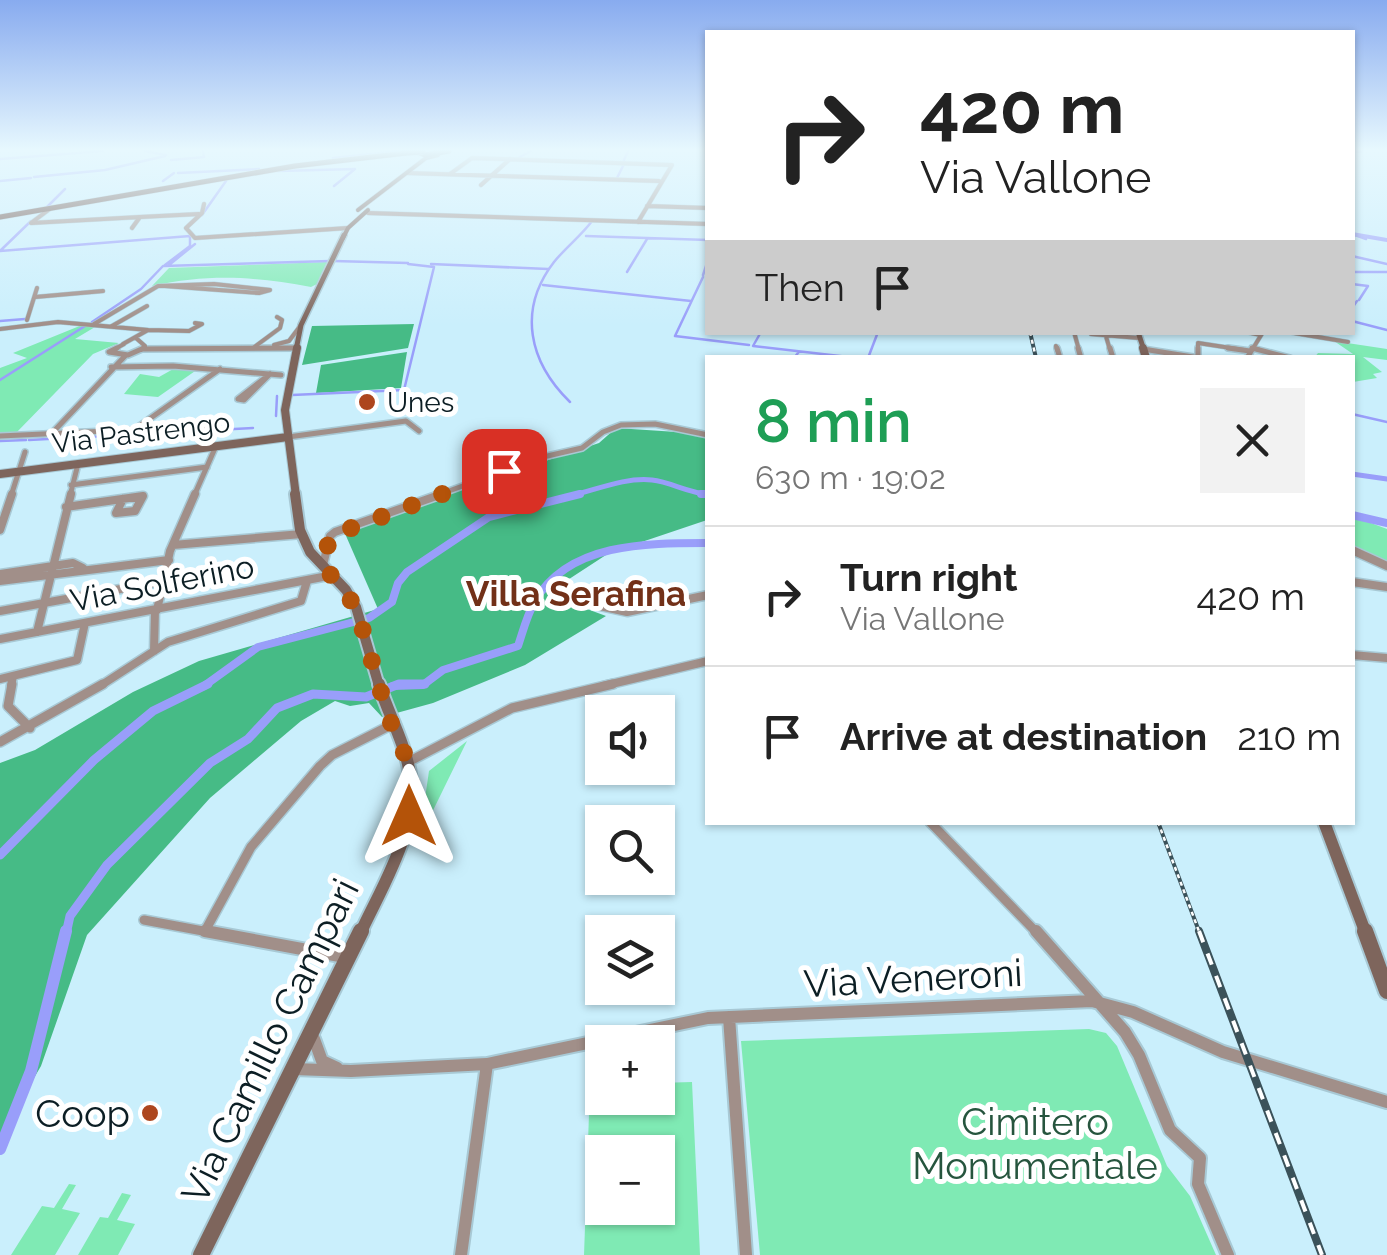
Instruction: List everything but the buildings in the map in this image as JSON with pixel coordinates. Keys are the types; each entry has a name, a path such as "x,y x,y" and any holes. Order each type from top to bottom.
{"main road":[{"path":"0,217 42,210"}],"street":[{"path":"49,210 31,223 199,214"},
{"path":"201,210 186,228 195,238 348,228"},
{"path":"256,348 289,341 348,228 366,210"},
{"path":"636,222 643,210"},
{"path":"363,212 705,224"},
{"path":"132,228 140,217"},
{"path":"94,324 149,290 164,286 185,286 270,290 259,293 185,286"},
{"path":"28,320 38,288"},
{"path":"36,296 103,291"},
{"path":"113,325 147,306"},
{"path":"256,348 280,328 282,320 276,317"},
{"path":"15,326 28,320 189,331 202,324 195,323"},
{"path":"0,328 38,322"},
{"path":"286,373 300,325"},
{"path":"51,432 114,361 141,344 148,330"},
{"path":"1139,335 1144,353"},
{"path":"1306,335 1348,342"},
{"path":"1198,355 1198,343 1250,352"},
{"path":"114,361 109,350 123,344 296,347"},
{"path":"1056,346 1059,355"},
{"path":"173,545 302,534 286,410 290,355 256,348"},
{"path":"114,361 286,373"},
{"path":"132,428 148,423 220,369"},
{"path":"270,374 261,387 244,400 238,399 260,380 270,374"},
{"path":"288,437 406,422 418,432"},
{"path":"148,423 160,428"},
{"path":"323,565 330,536 335,532 542,457 582,448 610,428 654,424 705,434"},
{"path":"0,436 215,426"},
{"name":"Via Pastrengo","path":"0,474 288,437"},
{"path":"154,651 156,610 173,545 216,446"},
{"path":"0,530 25,452"},
{"path":"37,632 78,464"},
{"path":"71,484 207,468"},
{"path":"66,507 123,499"},
{"name":"Via Camillo Campari","path":"201,1255 318,1023 403,842 412,787 408,762 356,607 346,590 310,552 302,534"},
{"path":"1355,551 1387,566"},
{"path":"0,578 169,560"},
{"name":"Via Solferino","path":"0,639 333,575"},
{"path":"0,610 164,581"},
{"path":"0,742 30,728 168,642 301,601 307,582 327,582 346,590"},
{"path":"1355,582 1387,587"},
{"path":"576,601 608,614 626,616 705,596"},
{"path":"0,679 77,660 85,624"},
{"path":"1355,655 1387,658"},
{"path":"408,762 430,756 495,714 705,662"},
{"path":"13,676 8,706 30,728"},
{"path":"205,931 251,848 320,766 391,720"},
{"path":"933,825 1100,1002 1134,1046"},
{"path":"1325,825 1387,991"},
{"path":"144,920 349,958"},
{"path":"1100,1002 1249,1062 1387,1102"},
{"name":"Via Veneroni","path":"294,1068 351,1071 487,1064 690,1020 1100,1002"},
{"path":"1130,1012 1126,1024 1167,1125 1176,1139 1202,1160 1204,1170 1198,1184 1228,1255"},
{"path":"729,1017 746,1255"},
{"path":"318,1023 314,1047 322,1061 351,1071"},
{"path":"461,1255 487,1064"}],"green space":[{"path":"327,262 317,284 311,287 230,278 152,286 169,268"},
{"path":"414,324 408,348 302,365 312,326"},
{"path":"82,325 95,327 75,339 119,343 93,354 16,433 0,434 0,368 27,358 13,353"},
{"path":"1334,341 1387,349 1387,360 1363,357 1382,372 1373,374 1377,378 1355,382 1355,355 1316,355 1318,353 1353,354"},
{"path":"407,352 401,388 316,393 321,365"},
{"path":"175,368 198,369 158,397 124,394 140,374 159,377"},
{"path":"616,428 692,433 705,438 705,521 609,553 563,583 568,602 606,616 525,665 433,703 382,717 369,703 350,706 335,701 301,721 210,798 87,935 41,1066 0,1136 0,763 35,750 133,692 199,661 378,609 343,529 599,443"},
{"path":"1355,517 1387,529 1387,567 1355,547"},
{"path":"467,741 419,839 429,771"},
{"name":"Cimitero Monumentale","path":"1089,1029 1106,1033 1117,1046 1167,1166 1190,1196 1216,1255 760,1255 741,1041"},
{"path":"675,1082 692,1082 700,1255 584,1255 585,1225 675,1225 675,1135 588,1135 589,1115 675,1115"},
{"path":"69,1184 76,1185 62,1209 80,1213 55,1255 11,1255 42,1206 54,1208"},
{"path":"122,1193 131,1195 117,1220 135,1224 118,1255 78,1255 100,1217 108,1218"}],"waterway":[{"path":"202,215 206,210"},
{"path":"1,250 31,221"},
{"path":"570,402 537,353 532,317 542,280 592,221"},
{"path":"1355,235 1366,239"},
{"path":"1355,235 1387,240"},
{"path":"0,251 190,236 190,246 165,265"},
{"path":"586,236 705,240"},
{"path":"627,272 647,239"},
{"path":"169,265 195,244"},
{"path":"1355,257 1387,264"},
{"path":"92,322 141,289 163,266 330,261"},
{"path":"334,261 408,263"},
{"path":"292,395 404,390 434,267 408,264"},
{"path":"431,264 548,269"},
{"path":"703,275 705,269"},
{"path":"1355,272 1387,272"},
{"path":"703,277 675,336 749,345"},
{"path":"1355,284 1368,286 1359,300"},
{"path":"543,285 691,301"},
{"path":"0,321 25,319"},
{"path":"1355,322 1387,330"},
{"path":"0,380 85,326"},
{"path":"759,335 753,346 831,355"},
{"path":"869,355 877,335"},
{"path":"276,416 277,396"},
{"path":"1355,415 1387,422"},
{"path":"29,440 253,428"},
{"path":"0,441 26,440"},
{"path":"1355,474 1387,479"},
{"path":"570,496 642,480 705,494"},
{"path":"204,686 258,647 369,618 392,602 398,583 407,572 489,517 580,494"},
{"path":"1355,516 1387,523"},
{"path":"424,684 443,670 518,646 535,601 568,567 612,550 705,543"},
{"path":"204,686 208,684"},
{"path":"394,686 424,684"},
{"path":"394,686 424,684"},
{"path":"0,855 94,760 153,711 204,686"},
{"path":"66,934 70,916 107,865 210,763 248,739 277,708 313,694 366,697 394,686"},
{"path":"0,1149 31,1071 66,931"}],"railway":[{"path":"1031,335 1035,355"},
{"path":"1159,825 1200,934"},
{"path":"1199,931 1322,1255"}],"place":[{"name":"Unes","path":"367,402"},
{"name":"Coop","path":"150,1113"}],"district":[{"name":"Villa Serafina","path":"576,593"}],"route":[{"path":"409,816 412,787 408,762 388,716 356,607 323,565 330,536 504,471"}]}
